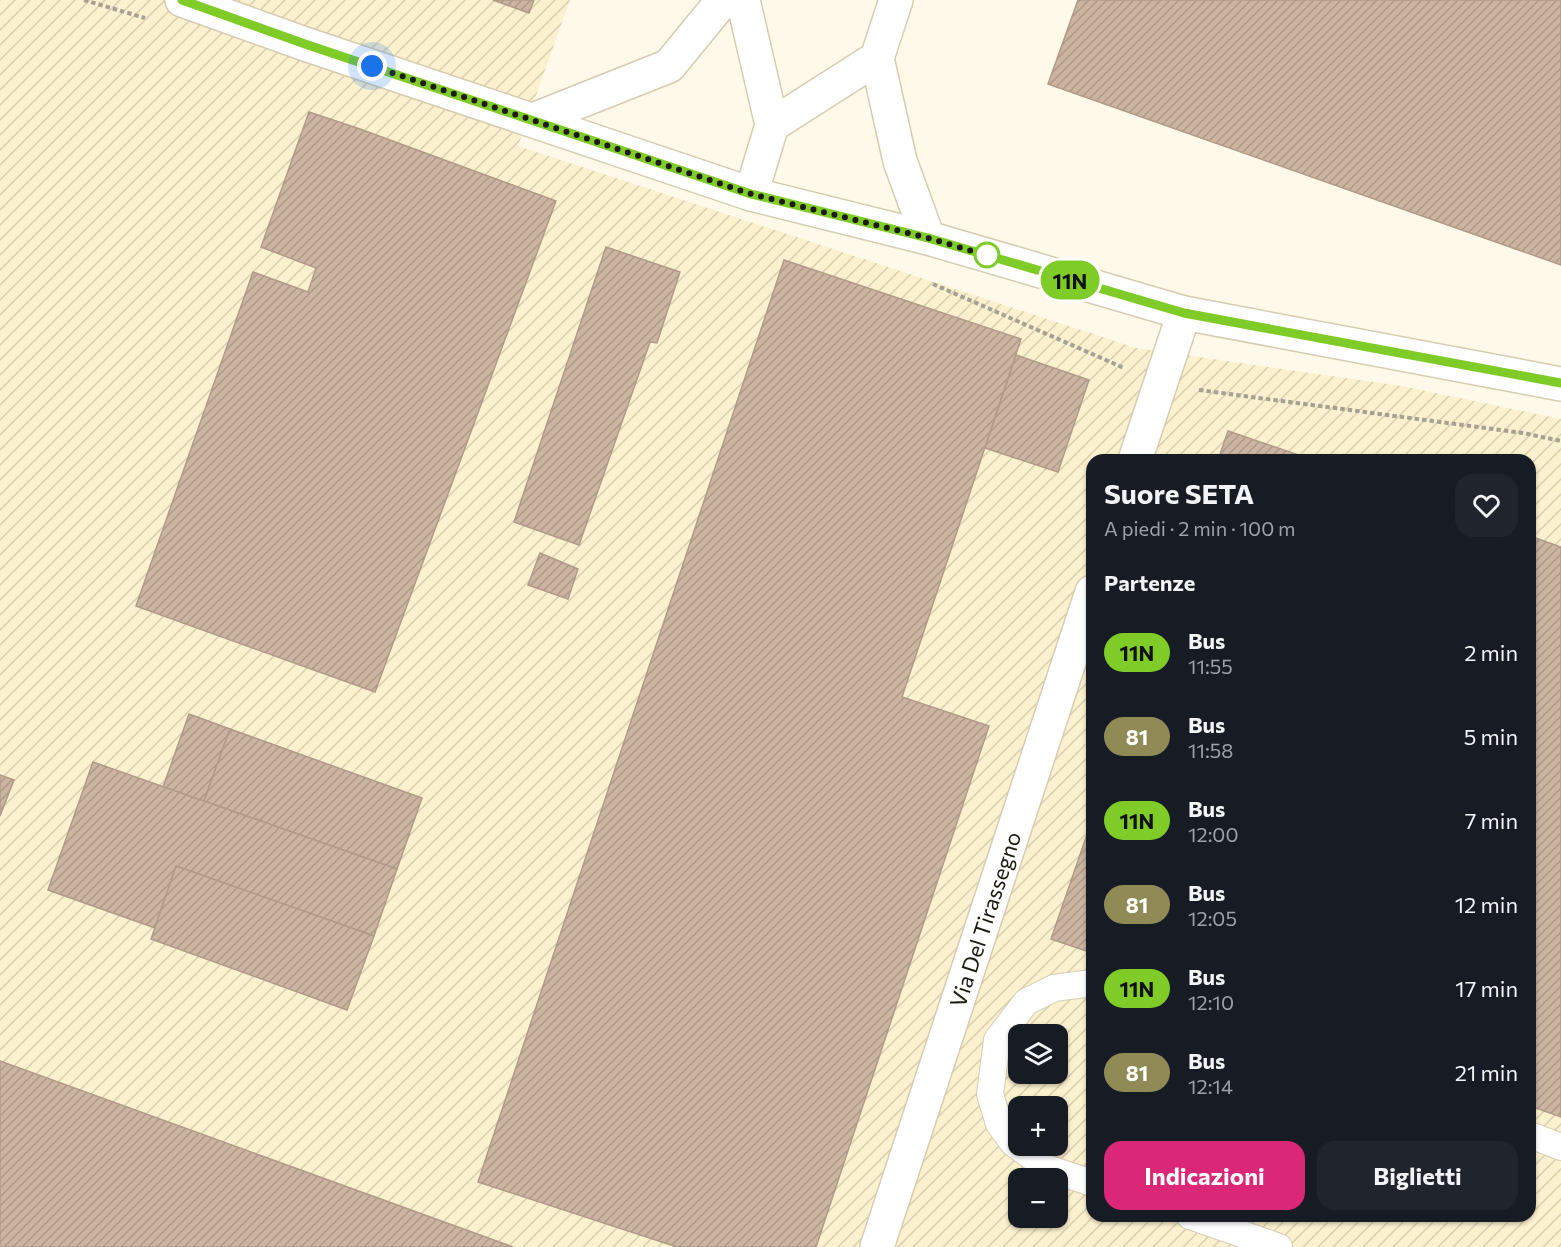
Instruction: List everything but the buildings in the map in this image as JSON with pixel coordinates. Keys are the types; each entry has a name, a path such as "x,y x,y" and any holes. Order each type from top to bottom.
{"street":[{"path":"182,0 305,44 751,194 928,238 1184,313 1561,384"},
{"path":"533,120 669,66 723,0"},
{"path":"743,0 772,125 751,194"},
{"path":"896,0 877,58 900,162 928,238"},
{"path":"772,125 877,58"},
{"path":"1137,454 1184,313"},
{"name":"Via Del Tirassegno","path":"877,1247 1086,610"}],"lane":[{"path":"1086,984 1054,988 1026,1002 997,1040 990,1094 999,1124 1013,1143 1047,1168 1086,1181"},
{"path":"1536,1138 1561,1147"},
{"path":"1206,1222 1272,1246"}],"path":[{"path":"1160,384 1523,433 1561,441"}],"shaded area":[{"path":"0,0 570,0 518,146 1136,348 1402,386 1561,419 1561,1247 0,1247"}],"bus line":[{"name":"11N","path":"182,0 305,44 751,194 928,238 1184,313 1561,383"}],"route":[{"path":"372,66 751,194 928,238 992,257 987,255"}]}
